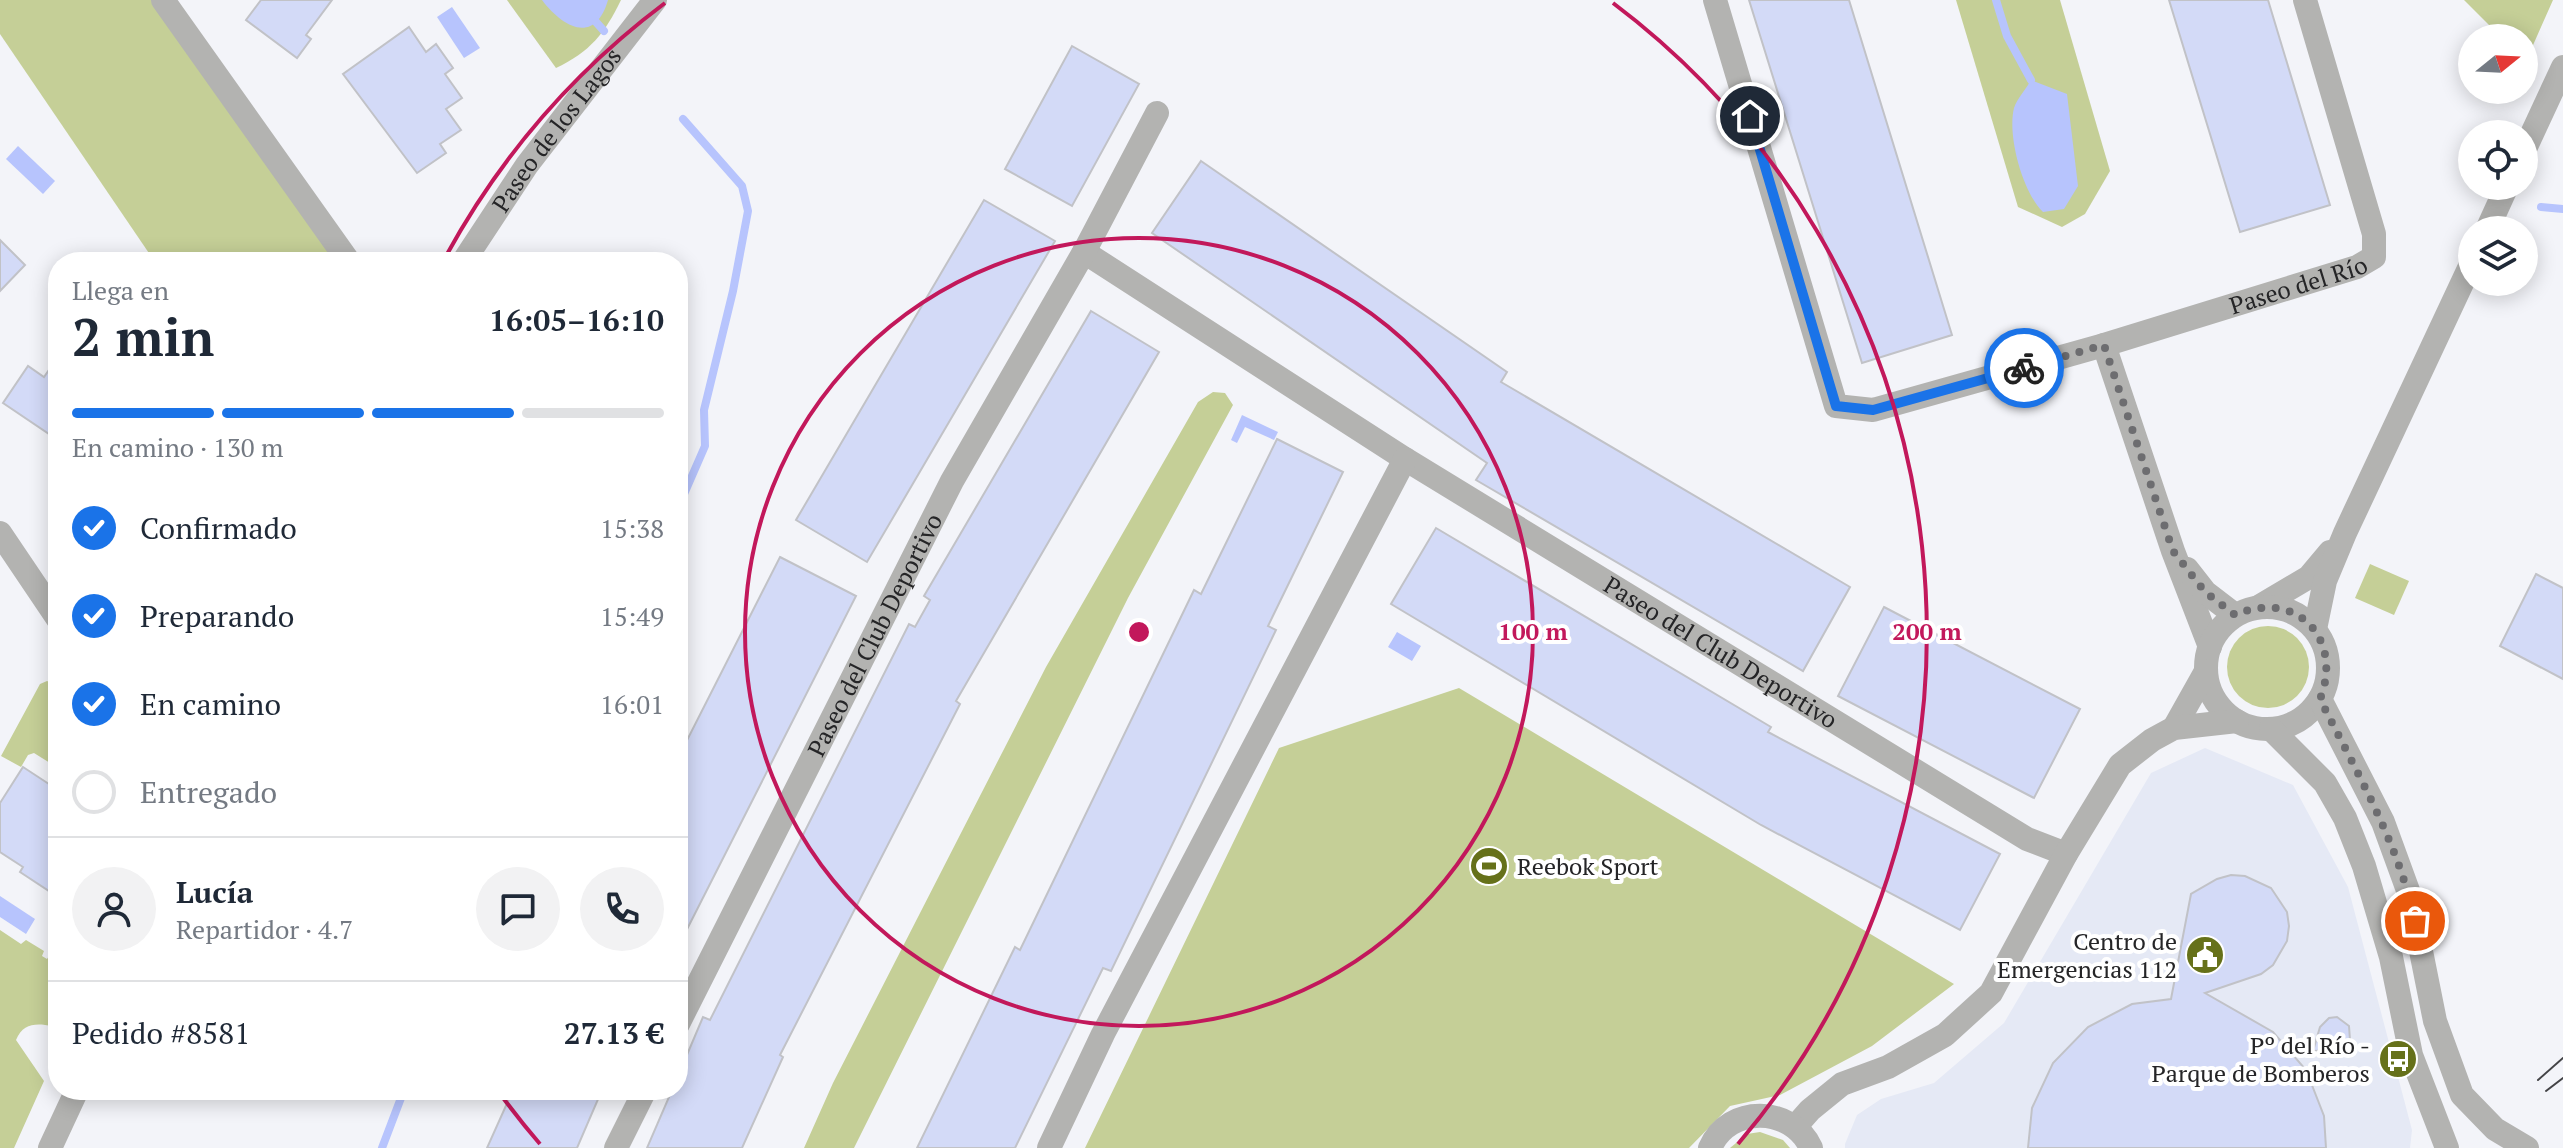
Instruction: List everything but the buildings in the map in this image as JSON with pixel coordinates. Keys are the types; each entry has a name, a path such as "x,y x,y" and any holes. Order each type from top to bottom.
{"street":[{"path":"163,0 342,252"},
{"name":"Paseo de los Lagos","path":"470,252 527,165 655,0"},
{"name":"Paseo del Río","path":"1715,0 1836,406 1873,410 2104,345 2357,267 2374,257 2374,234 2305,0"},
{"path":"2538,121 2563,67"},
{"name":"Paseo del Club Deportivo","path":"688,1004 952,481 1084,252 1157,113"},
{"name":"Paseo del Club Deportivo","path":"1084,252 1405,459 2036,843 2066,854"},
{"path":"2315,629 2325,581 2345,533 2458,292"},
{"path":"2104,345 2208,659 2210,691 2221,708 2237,721 2253,728 2271,729 2290,725 2307,715 2320,699 2327,682 2328,663 2324,645 2315,629 2299,615 2281,607 2260,606"},
{"path":"1049,1148 1103,1034 1405,459"},
{"path":"0,533 48,604"},
{"path":"2174,728 2224,623 2309,577 2345,533"},
{"path":"2173,551 2205,592 2235,615"},
{"path":"2320,699 2383,822 2410,896 2435,1021 2462,1095 2495,1129 2527,1148"},
{"path":"1795,1127 1810,1110 1842,1084 1888,1067 1945,1035 1991,993 2066,854 2120,765 2152,740 2174,728 2237,721"},
{"path":"2271,729 2325,783 2345,818 2364,866 2391,957 2411,1055 2447,1148"},
{"path":"50,1148 72,1100"},
{"path":"616,1148 640,1100"},
{"path":"1710,1148 1726,1127 1742,1117 1761,1115 1779,1118 1795,1127 1811,1148"}],"shaded area":[{"name":"Centro de Emergencias 112","path":"2205,748 2293,785 2348,887 2412,1130 2410,1148 1845,1148 1857,1115 1881,1099 1934,1083 2004,1023 2151,773"}],"green space":[{"path":"0,0 153,0 330,252 148,252 0,34"},
{"path":"507,0 621,0 595,40 556,68"},
{"path":"1956,0 2060,0 2110,171 2085,214 2062,227 2018,207"},
{"path":"2464,0 2553,0 2538,34 2538,24 2488,24"},
{"path":"1213,392 1225,393 1233,405 1128,598 854,1148 804,1148 833,1083 1046,667 1198,402"},
{"path":"2370,564 2409,581 2394,615 2355,598"},
{"path":"2268,626 2284,629 2297,638 2306,651 2309,667 2306,683 2297,696 2284,705 2268,708 2252,705 2239,696 2230,683 2227,667 2230,651 2239,638 2252,629"},
{"path":"48,681 48,762 34,753 28,755 21,767 1,756 40,684"},
{"name":"Reebok Sport","path":"1459,688 1954,984 1872,1046 1780,1095 1730,1106 1689,1148 1085,1148 1279,748"},
{"path":"0,930 21,944 26,940 44,951 42,956 48,958 48,1026 26,1027 16,1040 44,1081 14,1148 0,1148"},
{"path":"1760,1132 1783,1140 1790,1148 1730,1148 1747,1134"}],"water":[{"path":"542,0 608,0 595,23 578,27 559,18"},
{"path":"452,7 480,48 464,58 437,17"},
{"path":"2031,80 2067,94 2078,186 2064,209 2043,212 2029,192 2018,163 2012,120 2017,101"},
{"path":"18,146 55,181 43,194 6,159"},
{"path":"1242,415 1278,432 1274,440 1245,427 1237,443 1231,440"},
{"path":"1397,632 1421,646 1412,661 1388,647"},
{"path":"0,896 35,919 26,934 0,917"}],"waterway":[{"path":"1996,0 2007,36 2031,80"},
{"path":"596,22 604,31"},
{"path":"683,119 742,186 748,211 733,291 704,410 705,446 688,485"},
{"path":"2541,207 2563,209"},
{"path":"382,1148 400,1100"}],"tram line":[{"path":"2538,1080 2563,1058"},
{"path":"2546,1091 2563,1078"}],"way so far":[{"path":"2024,368 2104,345 2173,551 2205,592 2235,615 2260,606 2281,607 2299,615 2315,629 2324,645 2328,663 2327,682 2320,699 2383,822 2410,896 2415,921"}],"place":[{"name":"Reebok Sport","path":"1489,866"},
{"name":"Centro de Emergencias 112","path":"2205,955"},
{"name":"Pº del Río - Parque de Bomberos","path":"2398,1059"}],"route":[{"path":"1750,116 1836,406 1873,410 2024,368"}]}
